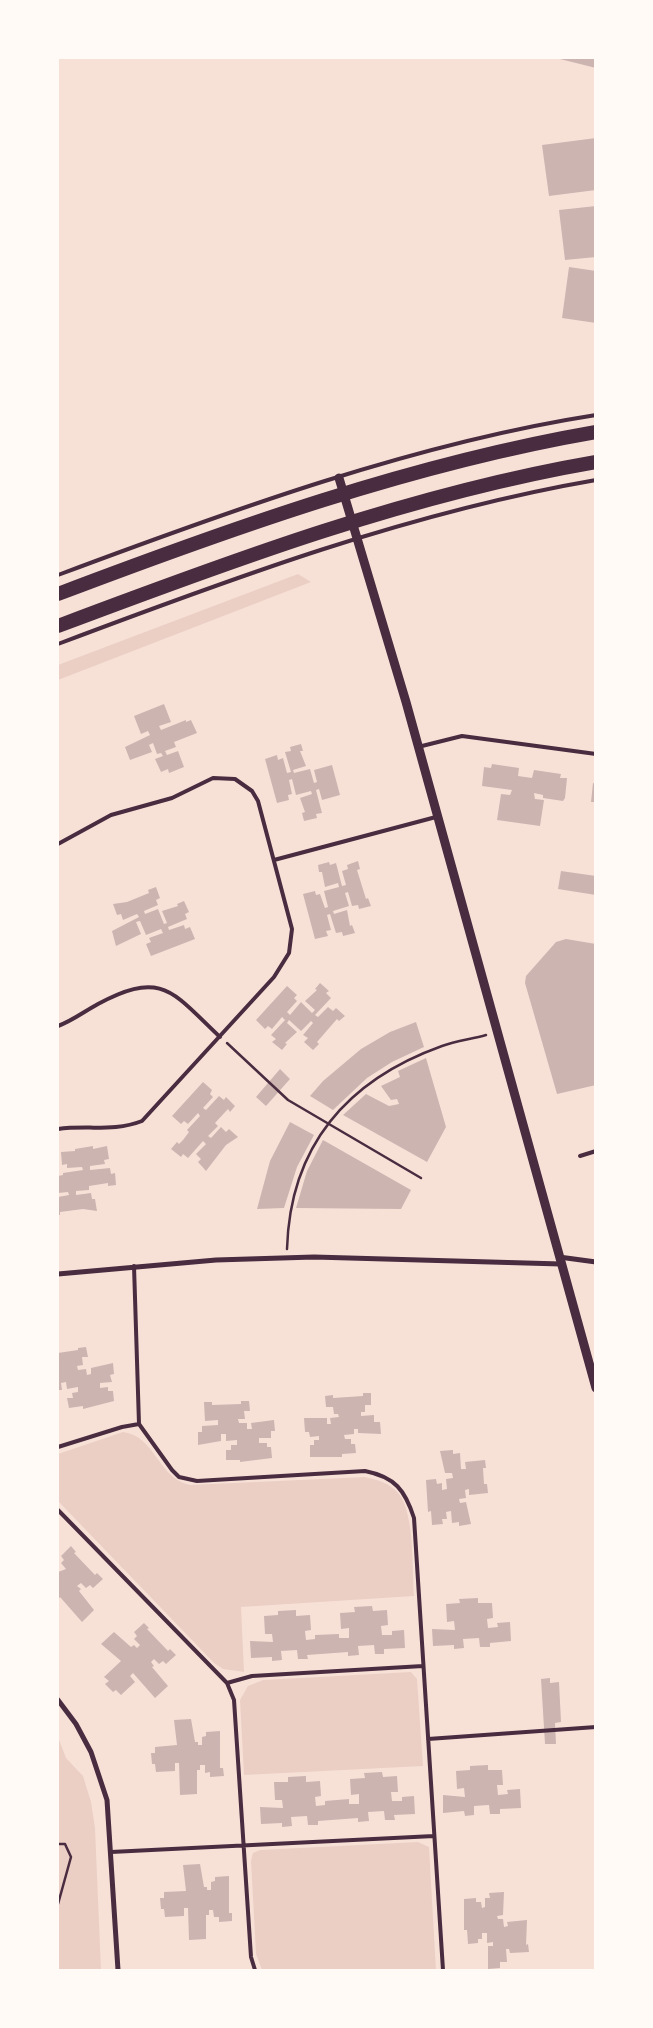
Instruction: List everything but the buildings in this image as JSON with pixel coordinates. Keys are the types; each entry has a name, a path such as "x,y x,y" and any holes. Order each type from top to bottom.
{"highway":[{"path":"58,594 169,552 344,495 438,468 550,440 596,432"},
{"path":"58,626 181,580 352,522 555,469 596,462"}],"street":[{"path":"339,478 406,702 596,1388"},
{"path":"58,1274 216,1260 314,1257 596,1262"},
{"path":"58,1700 76,1724 91,1752 107,1800 118,1970"}],"lane":[{"path":"58,575 161,536 432,450 547,422 596,415"},
{"path":"58,644 188,595 429,517 596,480"},
{"path":"418,747 462,736 596,754"},
{"path":"58,844 111,815 172,798 213,778 224,777 240,781 252,791 258,801 292,929 289,952 274,977 142,1121 129,1126 115,1128 86,1127 58,1129"},
{"path":"274,860 437,816"},
{"path":"58,1026 118,993 134,988 146,987 160,988 174,995 220,1037"},
{"path":"580,1156 596,1151"},
{"path":"134,1266 139,1424 179,1477 188,1480 366,1471 379,1474 392,1481 408,1499 414,1518 442,1970"},
{"path":"58,1447 122,1426 139,1424"},
{"path":"58,1510 227,1683 234,1700 251,1957 255,1970"},
{"path":"227,1683 252,1676 423,1666"},
{"path":"428,1739 596,1727"},
{"path":"111,1852 434,1836"}],"path":[{"path":"287,1258 288,1224 293,1196 312,1148 328,1124 359,1091 395,1066 444,1045 497,1033"},
{"path":"220,1037 288,1100 421,1178"},
{"path":"58,1844 65,1844 71,1857 58,1904"}],"shaded area":[{"path":"298,574 311,582 58,680 58,665"},
{"path":"123,1432 134,1435 143,1441 170,1474 179,1481 190,1485 365,1477 388,1485 399,1494 408,1515 412,1543 414,1596 241,1607 244,1672 223,1669 214,1663 58,1501 58,1454"},
{"path":"411,1672 417,1679 423,1766 244,1775 240,1700 248,1686 263,1680"},
{"path":"58,1737 66,1758 83,1776 91,1802 95,1828 101,1970 58,1970"},
{"path":"418,1842 429,1847 436,1970 262,1970 256,1954 251,1861 253,1853 260,1850"}]}
